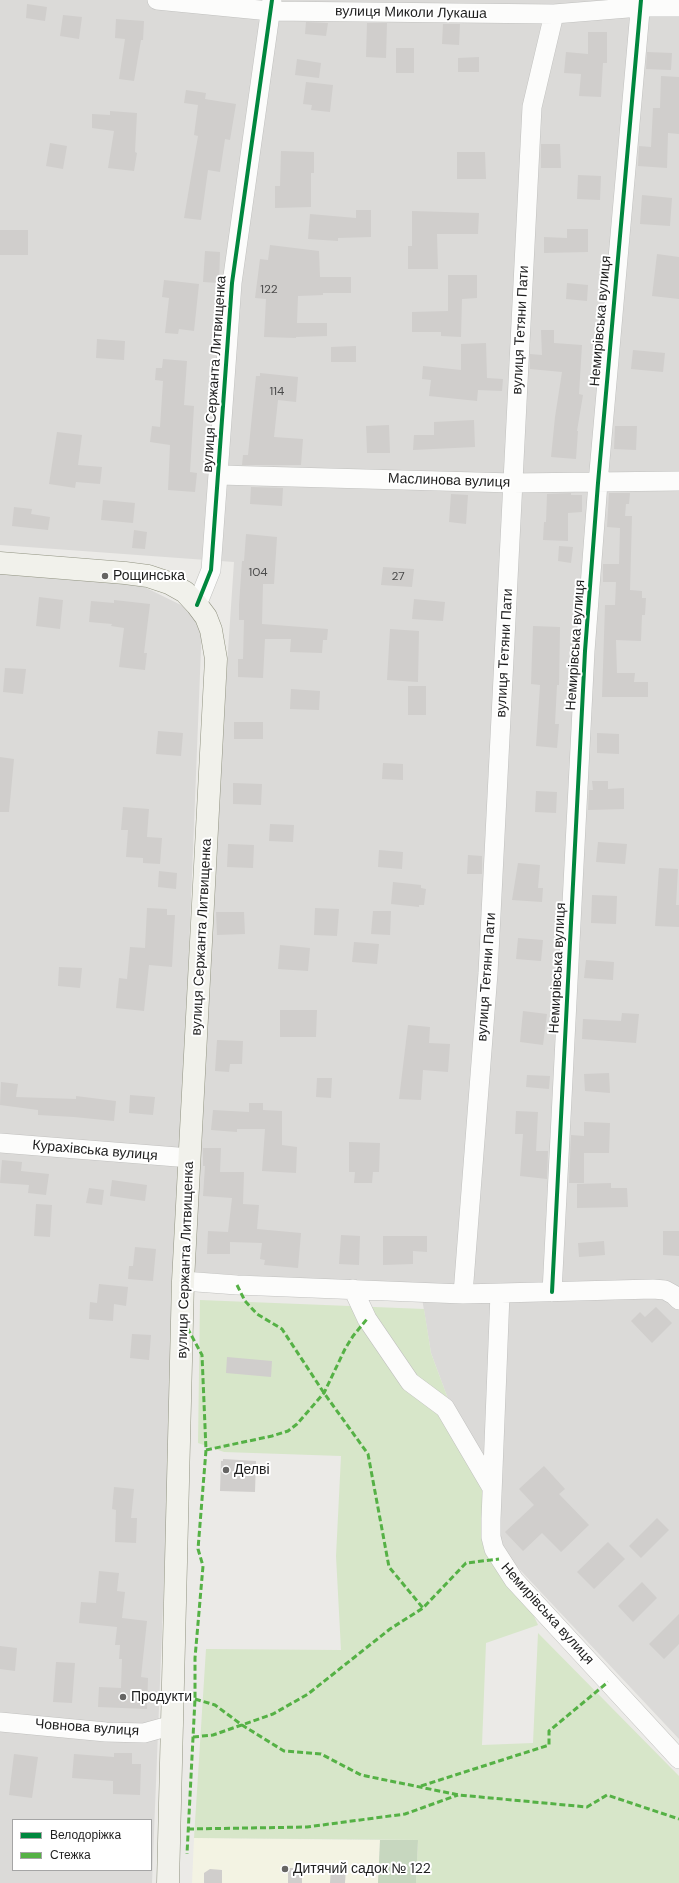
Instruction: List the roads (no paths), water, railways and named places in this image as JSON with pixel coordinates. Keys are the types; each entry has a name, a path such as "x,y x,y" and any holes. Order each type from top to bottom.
{"main road":[{"path":"0,563 148,576 169,583 185,592 197,605"},
{"name":"вулиця Сержанта Литвищенка","path":"168,1883 183,1281 216,659 211,630 206,617 197,605"}],"street":[{"name":"вулиця Миколи Лукаша","path":"157,0 271,6 554,14 641,3 679,7"},
{"name":"Немирівська вулиця","path":"552,1292 585,651 598,483 641,3"},
{"name":"вулиця Сержанта Литвищенка","path":"197,605 211,570 232,282 271,6"},
{"name":"вулиця Тетяни Пати","path":"463,1294 488,973 532,106 554,14"},
{"name":"Маслинова вулиця","path":"219,474 514,482 598,483 679,481"},
{"name":"Курахівська вулиця","path":"0,1143 190,1158"},
{"path":"183,1281 237,1285 463,1294 654,1289 665,1290 677,1297"},
{"path":"353,1289 367,1319 410,1382 445,1408 492,1488"},
{"name":"Немирівська вулиця","path":"500,1294 492,1488 491,1537 494,1549 499,1559 514,1580 679,1759"},
{"name":"Човнова вулиця","path":"0,1722 106,1732 144,1733 173,1725"}],"place":[{"name":"Рощинська","path":"105,576"},
{"name":"Делві","path":"226,1470"},
{"name":"Продукти","path":"123,1697"},
{"name":"Дитячий садок № 122","path":"285,1869"}]}
